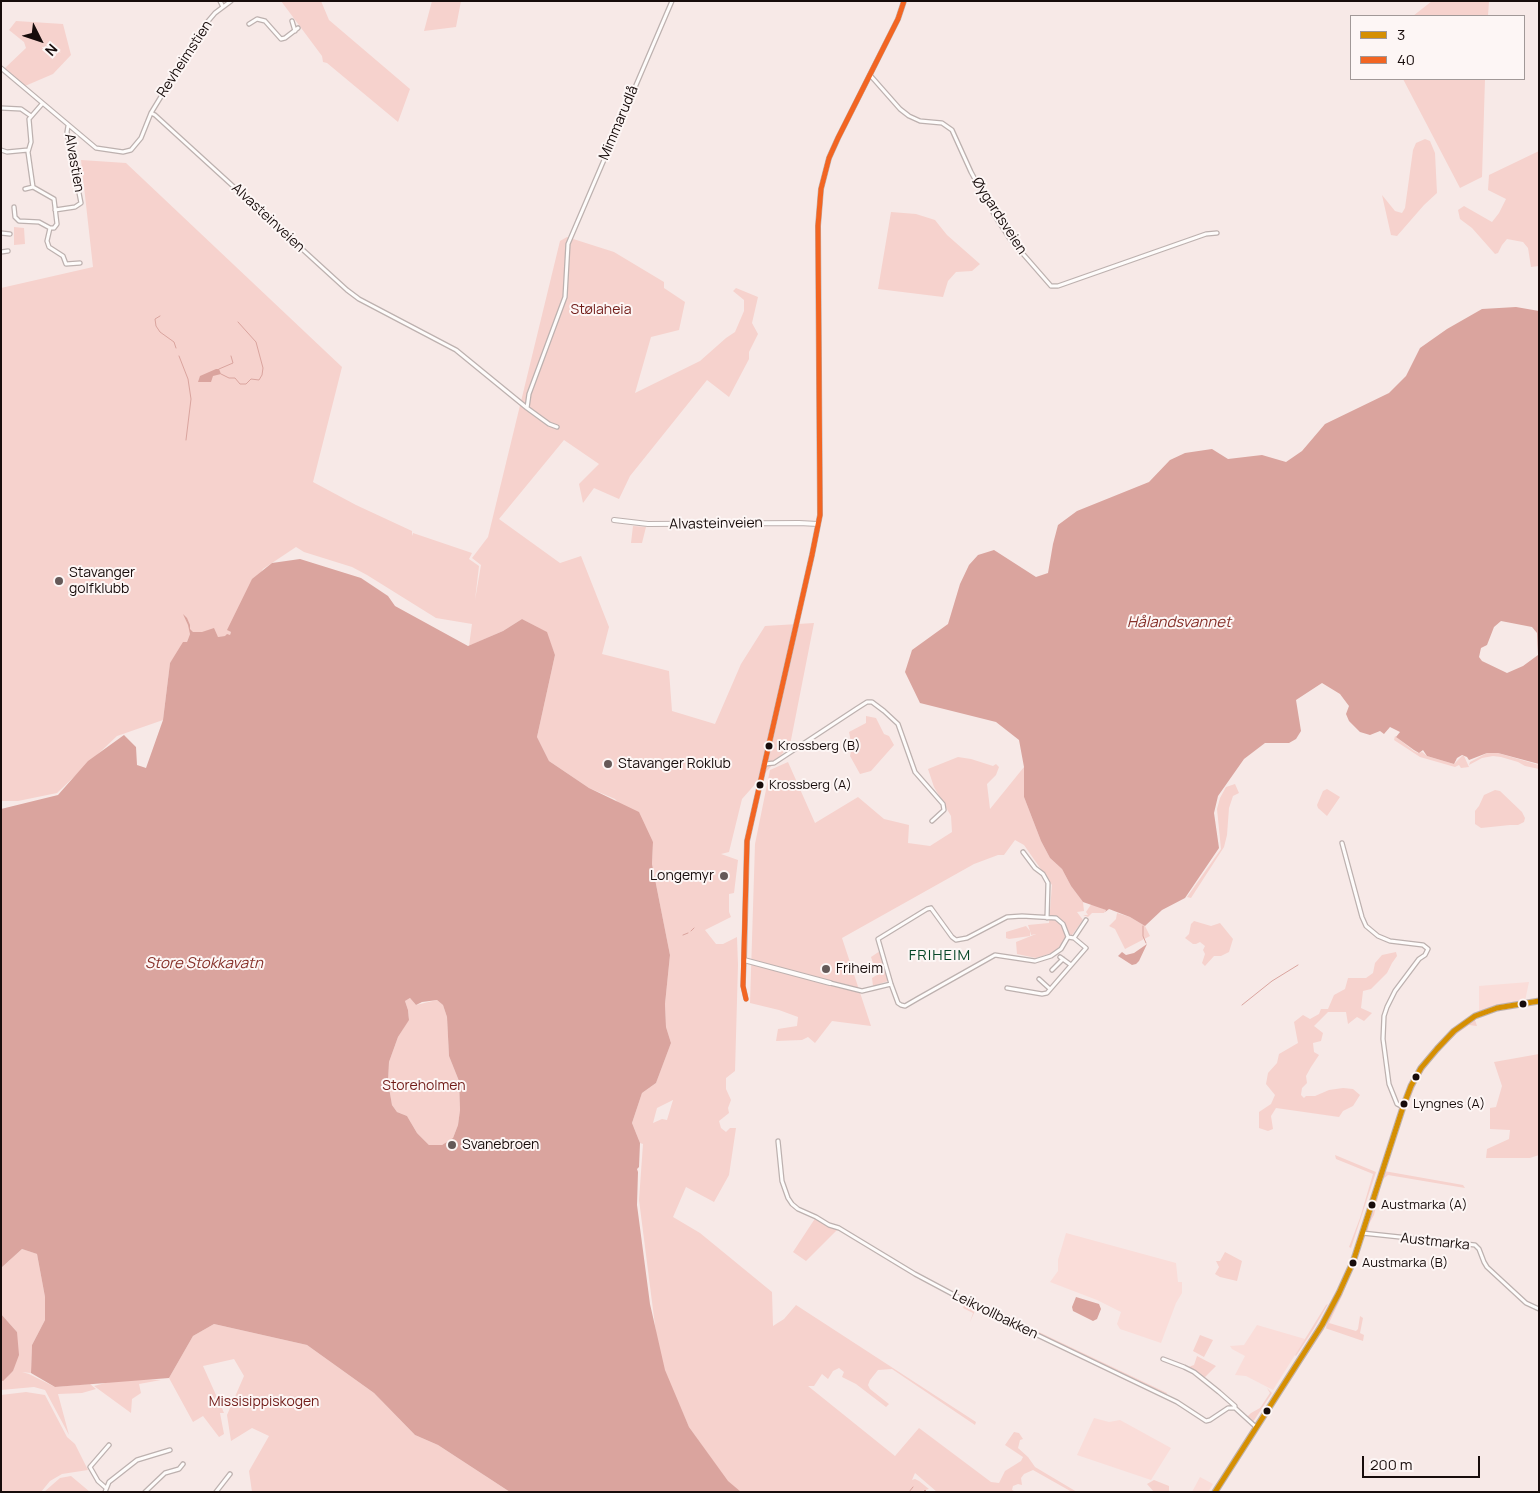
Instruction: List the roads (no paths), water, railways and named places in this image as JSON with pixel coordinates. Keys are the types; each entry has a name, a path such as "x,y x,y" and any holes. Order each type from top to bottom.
{"main road":[{"path":"1215,1492 1333,1306 1353,1262 1403,1106 1411,1086 1428,1059 1464,1023 1486,1011 1539,1001"}],"street":[{"name":"Revheimstien","path":"220,1 223,7"},
{"name":"Revheimstien","path":"151,113 204,26 230,1"},
{"name":"Mimmarudlå","path":"527,408 529,394 565,297 568,244 672,1"},
{"path":"746,999 743,986 747,841 818,524 820,465 817,358 819,203 823,177 829,158 898,20 904,1"},
{"path":"248,24 257,19 265,21 281,39 296,29 292,22"},
{"path":"1,68 96,148 129,151 140,138 151,113"},
{"name":"Øygardsveien","path":"870,75 900,109 909,116 920,120 942,123 952,130 971,172 1010,239 1051,286 1058,286 1206,234 1217,233"},
{"path":"33,188 28,150 31,142 28,122 42,104"},
{"path":"1,108 21,109 31,116"},
{"name":"Alvasteinveien","path":"151,113 159,118 347,290 359,299 456,350 527,408 549,424 557,427"},
{"name":"Alvastien","path":"55,210 75,207 80,205 81,202 67,132 68,126"},
{"path":"1,150 7,152 28,150"},
{"path":"14,207 14,215 18,220 39,222 50,228 54,228 57,224 53,198 33,188 25,189"},
{"path":"50,228 47,241 49,247 63,256 66,264 80,263"},
{"path":"1,233 10,234"},
{"path":"1,252 8,251"},
{"name":"Alvasteinveien","path":"614,520 648,524 818,524"},
{"path":"765,764 774,763 867,702 872,702 898,724 915,772 941,802 944,810 932,820"},
{"path":"1342,843 1366,926 1378,936 1390,941 1423,945 1428,949 1426,955 1419,959 1395,991 1384,1016 1383,1039 1389,1084 1397,1104 1403,1106"},
{"path":"1023,852 1046,878 1048,887 1047,918"},
{"path":"927,908 934,910 956,940 967,938 1010,916 1056,918 1060,920 1068,937 1061,949 1041,960 1035,961 995,955 905,1006 898,1003 878,939 927,908"},
{"path":"1074,938 1086,920"},
{"path":"1007,988 1042,994 1047,993 1086,948 1074,938 1068,937"},
{"path":"1052,970 1062,958 1071,965"},
{"path":"744,960 862,991 892,984"},
{"path":"1039,979 1050,989"},
{"name":"Leikvollbakken","path":"778,1141 782,1181 788,1198 798,1209 839,1228 910,1271 960,1298 1174,1400 1206,1421 1228,1408 1235,1408"},
{"name":"Austmarka","path":"1362,1233 1474,1245 1479,1249 1487,1266 1526,1303 1539,1309"},
{"path":"1163,1359 1194,1372 1236,1406 1235,1408 1256,1427"},
{"path":"109,1445 90,1467 106,1490 109,1482 137,1460 170,1450"},
{"path":"145,1492 165,1473 179,1469 183,1464"},
{"path":"216,1492 230,1474"}],"water":[{"name":"Hålandsvannet","path":"1516,307 1539,311 1539,764 1498,753 1487,753 1469,760 1462,755 1457,758 1454,764 1427,756 1423,750 1419,753 1396,737 1400,732 1390,727 1384,734 1380,731 1370,735 1360,732 1349,721 1346,714 1349,706 1340,694 1322,683 1296,700 1301,731 1296,739 1289,743 1265,743 1244,759 1218,796 1214,813 1219,848 1185,898 1162,910 1145,926 1130,917 1109,909 1105,912 1106,910 1083,902 1071,886 1062,869 1050,858 1041,841 1024,797 1024,767 1019,740 996,722 920,703 905,672 912,650 948,624 960,584 969,565 978,555 994,550 1036,577 1048,573 1058,525 1077,511 1149,482 1170,460 1185,453 1212,449 1228,459 1262,455 1286,462 1302,451 1325,424 1389,393 1406,376 1420,348 1447,329 1482,309","holes":["1501,621 1532,627 1537,633 1538,655 1523,666 1507,673 1482,661 1479,657 1481,648 1487,645 1494,627"]},
{"path":"219,369 221,374 213,376 211,382 198,382 200,376"},
{"name":"Store Stokkavatn","path":"300,559 361,578 388,596 395,606 468,646 503,631 522,619 547,632 555,655 537,737 549,761 589,788 639,812 653,842 652,864 670,955 665,1004 666,1027 671,1043 656,1083 642,1093 632,1123 640,1143 639,1167 637,1169 637,1205 650,1304 665,1370 689,1427 728,1481 741,1492 510,1492 438,1445 415,1435 374,1393 307,1345 214,1324 193,1336 169,1378 55,1387 31,1373 32,1345 45,1320 45,1297 37,1254 22,1249 1,1268 1,809 58,795 88,761 124,735 136,747 137,765 146,768 163,720 170,663 183,642 187,642 190,634 183,614 187,618 190,629 193,632 202,632 214,628 218,637 230,635 231,632 227,630 252,579 272,563","holes":["410,998 416,1005 422,1002 437,1000 443,1005 447,1017 449,1056 459,1081 460,1110 458,1125 453,1138 442,1145 429,1145 417,1133 407,1116 397,1112 392,1105 388,1082 389,1062 398,1037 409,1020 405,1001"]},
{"path":"1147,944 1136,964 1132,965 1118,956 1122,952 1126,955 1134,953"},
{"path":"1076,1297 1099,1304 1101,1309 1097,1319 1093,1321 1073,1311 1072,1307"},
{"path":"1,1314 17,1332 19,1355 13,1371 3,1381 1,1380"}],"waterway":[{"path":"160,316 155,319 156,326 160,332 174,342 176,348"},
{"path":"221,374 229,378 235,378 240,384 246,384 251,379 259,380 262,375 263,368 256,342 238,322"},
{"path":"179,356 188,379 191,399 186,440"},
{"path":"219,369 233,363 231,356"},
{"path":"1143,926 1143,936 1146,943"},
{"path":"691,931 694,928"},
{"path":"683,935 688,933"},
{"path":"1242,1005 1272,981 1298,965"},
{"path":"909,1492 913,1487"},
{"path":"923,1492 925,1490 927,1492"},
{"path":"895,1492 900,1492"}],"place":[{"name":"Stavanger golfklubb","path":"59,581"},
{"name":"Krossberg (B)","path":"769,746"},
{"name":"Stavanger Roklub","path":"608,764"},
{"name":"Krossberg (A)","path":"760,785"},
{"name":"Longemyr","path":"724,876"},
{"name":"Friheim","path":"826,969"},
{"name":"Lyngnes (A)","path":"1404,1104"},
{"name":"Svanebroen","path":"452,1145"},
{"name":"Austmarka (A)","path":"1372,1205"},
{"name":"Austmarka (B)","path":"1353,1263"}],"district":[{"name":"FRIHEIM","path":"940,956"}],"park label":[{"name":"Stølaheia","path":"601,310"},
{"name":"Storeholmen","path":"424,1086"},
{"name":"Missisippiskogen","path":"264,1402"}]}
